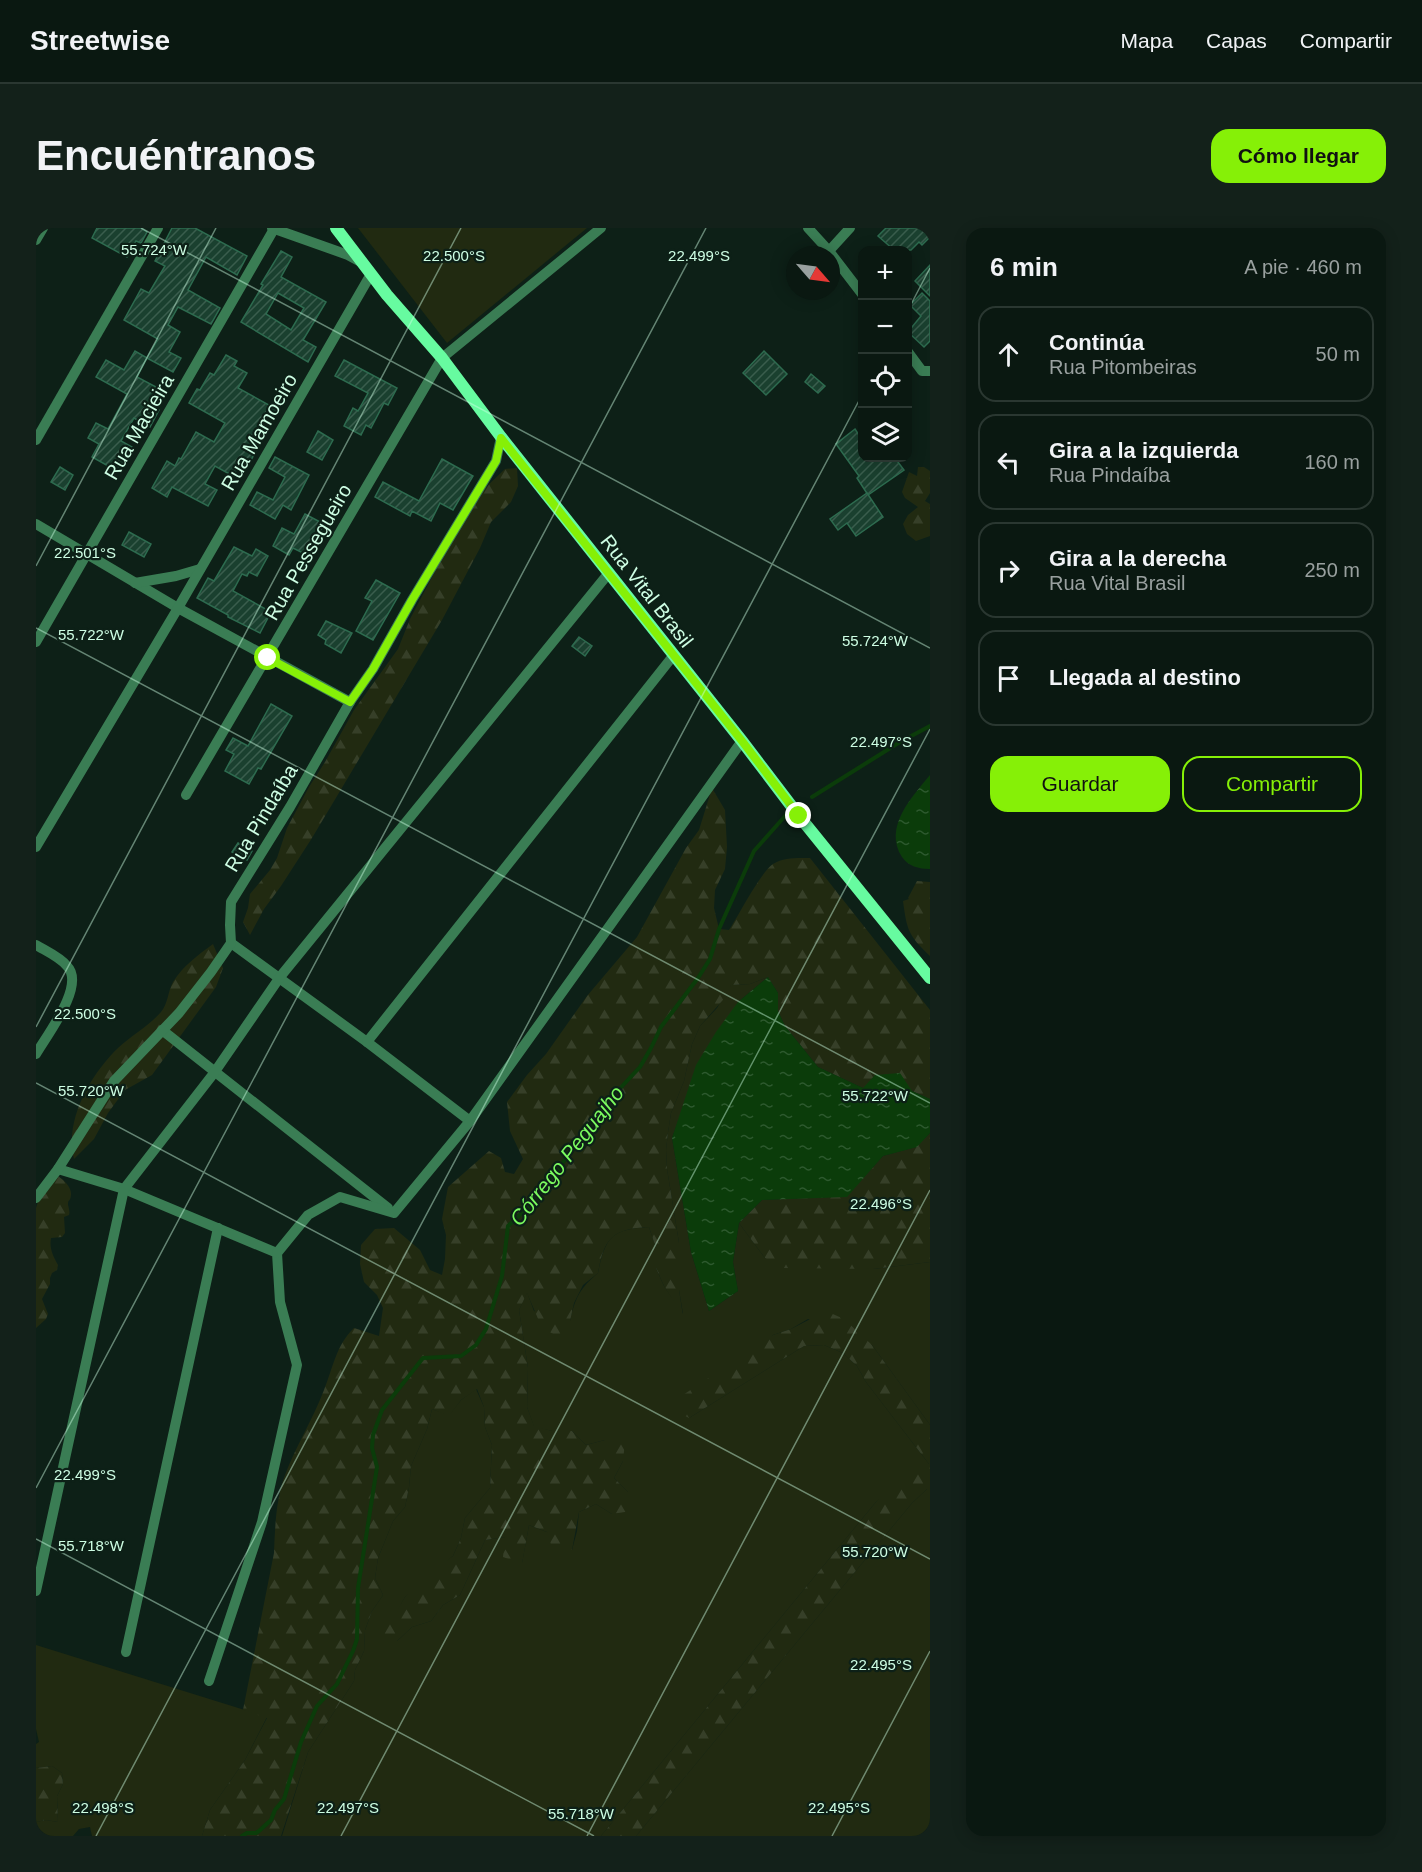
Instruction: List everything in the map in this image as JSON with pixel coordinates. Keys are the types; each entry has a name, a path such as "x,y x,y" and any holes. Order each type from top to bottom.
{"main road":[{"name":"Rua Vital Brasil","path":"336,228 387,295 442,358 501,438 608,574 930,978"}],"street":[{"path":"36,240 43,228"},
{"path":"36,440 158,228"},
{"path":"442,358 601,228"},
{"path":"808,228 824,246"},
{"path":"834,246 850,228"},
{"path":"273,229 336,250 362,262"},
{"name":"Rua Macieira","path":"36,642 273,229"},
{"path":"840,265 858,289"},
{"name":"Rua Mamoeiro","path":"36,847 178,608 371,274"},
{"path":"909,354 922,371 930,371"},
{"name":"Rua Pessegueiro","path":"186,795 442,358"},
{"name":"Rua Pindaíba","path":"231,943 231,902 496,461 501,438"},
{"path":"36,524 178,608 350,702"},
{"path":"135,583 200,569"},
{"path":"36,1591 124,1189 214,1073 280,977 608,574"},
{"path":"367,1042 673,656"},
{"path":"394,1213 470,1121 742,741"},
{"path":"36,1198 58,1169 114,1082 185,1005 231,943 280,977 470,1121"},
{"path":"36,945 67,965 72,973 73,983 66,1005 36,1054"},
{"path":"162,1030 394,1213"},
{"path":"58,1169 124,1189 277,1253"},
{"path":"209,1681 262,1522 297,1365 280,1302 277,1253 308,1215 340,1197 394,1213"},
{"path":"126,1652 218,1228"}],"green space":[{"path":"358,228 587,228 447,343"},
{"path":"918,467 924,467 930,471 930,493 925,501 930,504 930,536 916,541 907,534 903,524 908,515 918,507 905,498 902,492 909,472 917,476"},
{"path":"517,468 518,486 511,502 491,522 442,620 312,838 264,909 250,935 243,922 250,894 277,858 287,828 309,787 354,710 398,649 410,619 452,539 484,489 505,469"},
{"path":"712,788 725,810 727,847 725,869 715,890 714,908 719,929 729,930 756,885 773,864 786,859 810,858 930,1010 930,1099 912,1091 863,1088 818,1067 785,1026 778,1011 778,993 768,977 750,984 731,985 729,993 700,1026 692,1044 684,1081 671,1113 668,1132 667,1169 679,1243 679,1290 683,1316 664,1286 656,1268 656,1248 649,1227 618,1233 607,1244 598,1273 583,1285 574,1303 570,1321 559,1337 542,1328 527,1293 519,1310 528,1368 527,1407 534,1426 552,1431 572,1431 586,1445 605,1440 625,1441 623,1461 614,1478 628,1492 631,1511 612,1514 596,1504 579,1512 572,1550 553,1551 547,1532 529,1525 522,1564 503,1557 505,1537 485,1540 460,1595 443,1605 431,1621 412,1627 397,1641 381,1650 385,1631 405,1597 419,1581 453,1556 461,1538 465,1518 490,1488 492,1445 485,1427 484,1407 477,1389 461,1400 449,1416 432,1409 427,1429 411,1466 405,1507 393,1521 378,1558 375,1578 383,1595 372,1611 365,1630 364,1651 355,1670 354,1681 308,1752 281,1836 202,1836 210,1810 245,1760 267,1718 243,1710 274,1553 278,1503 285,1475 320,1401 343,1342 354,1328 379,1336 383,1308 377,1295 364,1282 360,1264 361,1245 375,1229 394,1228 420,1250 430,1270 442,1275 446,1235 442,1219 448,1187 489,1151 501,1158 505,1172 514,1174 523,1159 510,1131 507,1102 546,1054 587,996 637,937 686,848 699,830"},
{"path":"917,881 930,882 930,956 913,937 904,911 903,901 909,899"},
{"path":"213,944 223,968 216,987 152,1075 125,1090 108,1113 94,1139 74,1159 72,1144 76,1114 98,1071 118,1048 161,1012 173,982 181,971"},
{"path":"768,977 738,1002 685,1102 672,1138 691,1252 709,1311 738,1291 733,1262 739,1223 765,1258 873,1269 930,1262 930,1425 872,1345 808,1319 791,1329 773,1335 689,1418 804,1346 824,1345 843,1353 857,1366 866,1382 929,1464 876,1502 601,1836 282,1836 308,1752 354,1681 355,1670 364,1651 365,1630 372,1611 383,1595 375,1578 378,1558 393,1521 405,1507 411,1466 427,1429 432,1409 449,1415 461,1400 476,1389 484,1407 485,1427 492,1445 490,1488 465,1518 461,1538 453,1556 405,1597 396,1614 397,1641 412,1627 431,1621 443,1605 460,1595 485,1540 505,1537 522,1563 529,1525 547,1532 572,1550 579,1512 596,1504 612,1514 628,1492 614,1478 623,1461 605,1440 586,1445 572,1431 552,1431 534,1427 527,1407 528,1368 519,1310 527,1292 534,1311 570,1321 579,1294 598,1273 607,1243 612,1237 626,1230 649,1227 656,1248 656,1268 664,1286 683,1314 679,1290 679,1243 667,1169 666,1150 671,1113 684,1081 692,1044 700,1026 717,1008 731,985 750,984"},
{"path":"930,1133 930,1262 873,1269 783,1268 765,1258 739,1223 762,1200 847,1196 883,1156 916,1147"},
{"path":"56,1175 70,1189 69,1215 64,1217 65,1233 62,1237 51,1238 52,1252 58,1265 57,1270 52,1273 50,1284 42,1299 48,1314 36,1328 36,1208 41,1192"},
{"path":"826,1311 844,1319 872,1345 930,1425 930,1489 927,1489 912,1503 636,1836 601,1836 876,1502 916,1465 929,1464 866,1382 857,1366 843,1353 824,1345 804,1346 689,1418 676,1411 677,1399 773,1335 791,1329"},
{"path":"927,1489 930,1489 930,1836 636,1836 912,1503"},
{"path":"36,1645 267,1717 245,1760 210,1810 202,1836 92,1836 90,1827 79,1829 73,1836 36,1836 36,1822 46,1820 58,1822 57,1796 63,1784 62,1773 52,1766 36,1768 36,1744 39,1742 36,1729"},
{"path":"52,1766 62,1773 63,1784 57,1796 58,1822 46,1820 36,1822 36,1768"}],"water":[{"path":"930,775 930,869 914,866 904,860 897,846 896,835 902,813"},
{"path":"768,977 778,993 778,1011 785,1026 818,1067 863,1088 875,1075 900,1073 912,1091 930,1099 930,1133 917,1147 883,1156 847,1197 762,1200 739,1223 733,1262 738,1291 709,1311 691,1252 672,1138 696,1065 738,1002"}],"building":[{"path":"97,228 141,228 147,232 141,243 136,241 127,257 92,238"},
{"path":"172,228 195,228 247,256 237,275 206,257 188,290 220,308 211,324 178,307 168,325 180,332 169,352 181,358 173,372 147,358 158,339 124,320 141,289 149,293 165,266 155,261"},
{"path":"886,228 930,228 930,237 922,245 919,242 912,249 912,246 889,246 878,236"},
{"path":"281,251 292,257 281,277 326,302 303,340 316,347 308,362 241,322 263,285 261,284","holes":["278,293 304,308 291,330 266,314"]},
{"path":"930,265 930,296 915,281"},
{"path":"922,293 930,301 930,341 924,347 912,336 912,327 921,316 912,307 912,303"},
{"path":"135,351 147,358 137,377 158,388 149,404 159,410 150,427 134,418 121,441 132,447 117,471 92,457 99,444 88,438 96,423 108,429 127,394 96,377 106,360 124,370"},
{"path":"764,351 787,374 766,395 743,373"},
{"path":"226,355 237,361 234,366 247,373 238,388 278,410 250,462 243,458 233,476 215,466 205,484 217,490 208,506 172,487 167,497 152,488 167,461 175,466 196,432 214,442 225,423 189,403 210,373 214,375"},
{"path":"344,360 397,388 388,405 384,403 371,428 366,425 361,435 344,426 353,408 358,411 368,393 335,376"},
{"path":"811,374 825,386 818,393 805,382"},
{"path":"855,429 858,434 858,462 898,462 904,470 868,495 857,478 859,476 836,444"},
{"path":"318,431 333,440 322,460 307,452"},
{"path":"275,457 309,475 291,510 283,505 275,519 250,505 257,492 273,500 285,477 269,468"},
{"path":"442,459 473,476 453,510 440,503 431,521 412,511 410,516 375,497 383,482 419,501"},
{"path":"60,467 73,475 65,490 51,482"},
{"path":"867,493 883,517 856,536 847,523 838,530 830,519"},
{"path":"305,514 324,524 305,554 293,548 289,555 273,546 282,528 294,534"},
{"path":"129,532 151,544 144,557 122,545"},
{"path":"234,547 252,556 256,549 268,556 257,576 249,572 247,576 242,574 233,591 271,612 260,633 197,598 208,578 214,581"},
{"path":"376,580 400,593 373,640 356,631 372,601 365,598"},
{"path":"326,621 352,633 341,653 325,644 326,640 318,635"},
{"path":"579,637 592,646 585,656 572,646"},
{"path":"271,704 292,716 261,769 258,768 249,784 225,771 234,754 226,750 233,738 248,746"},
{"path":"238,843 252,851 247,860 232,852"}],"waterway":[{"name":"Córrego Peguajho","path":"812,797 930,726"},
{"name":"Córrego Peguajho","path":"242,1836 259,1831 271,1820 275,1810 284,1799 301,1742 317,1706 337,1684 357,1639 358,1588 377,1467 372,1448 373,1435 382,1410 423,1358 461,1356 476,1345 486,1329 502,1276 508,1226 528,1207 575,1147 598,1112 640,1067 661,1027 710,959 719,929 754,851 786,815"}],"route":[{"path":"268,658 350,702 373,669 496,461 501,438 799,816"}]}
